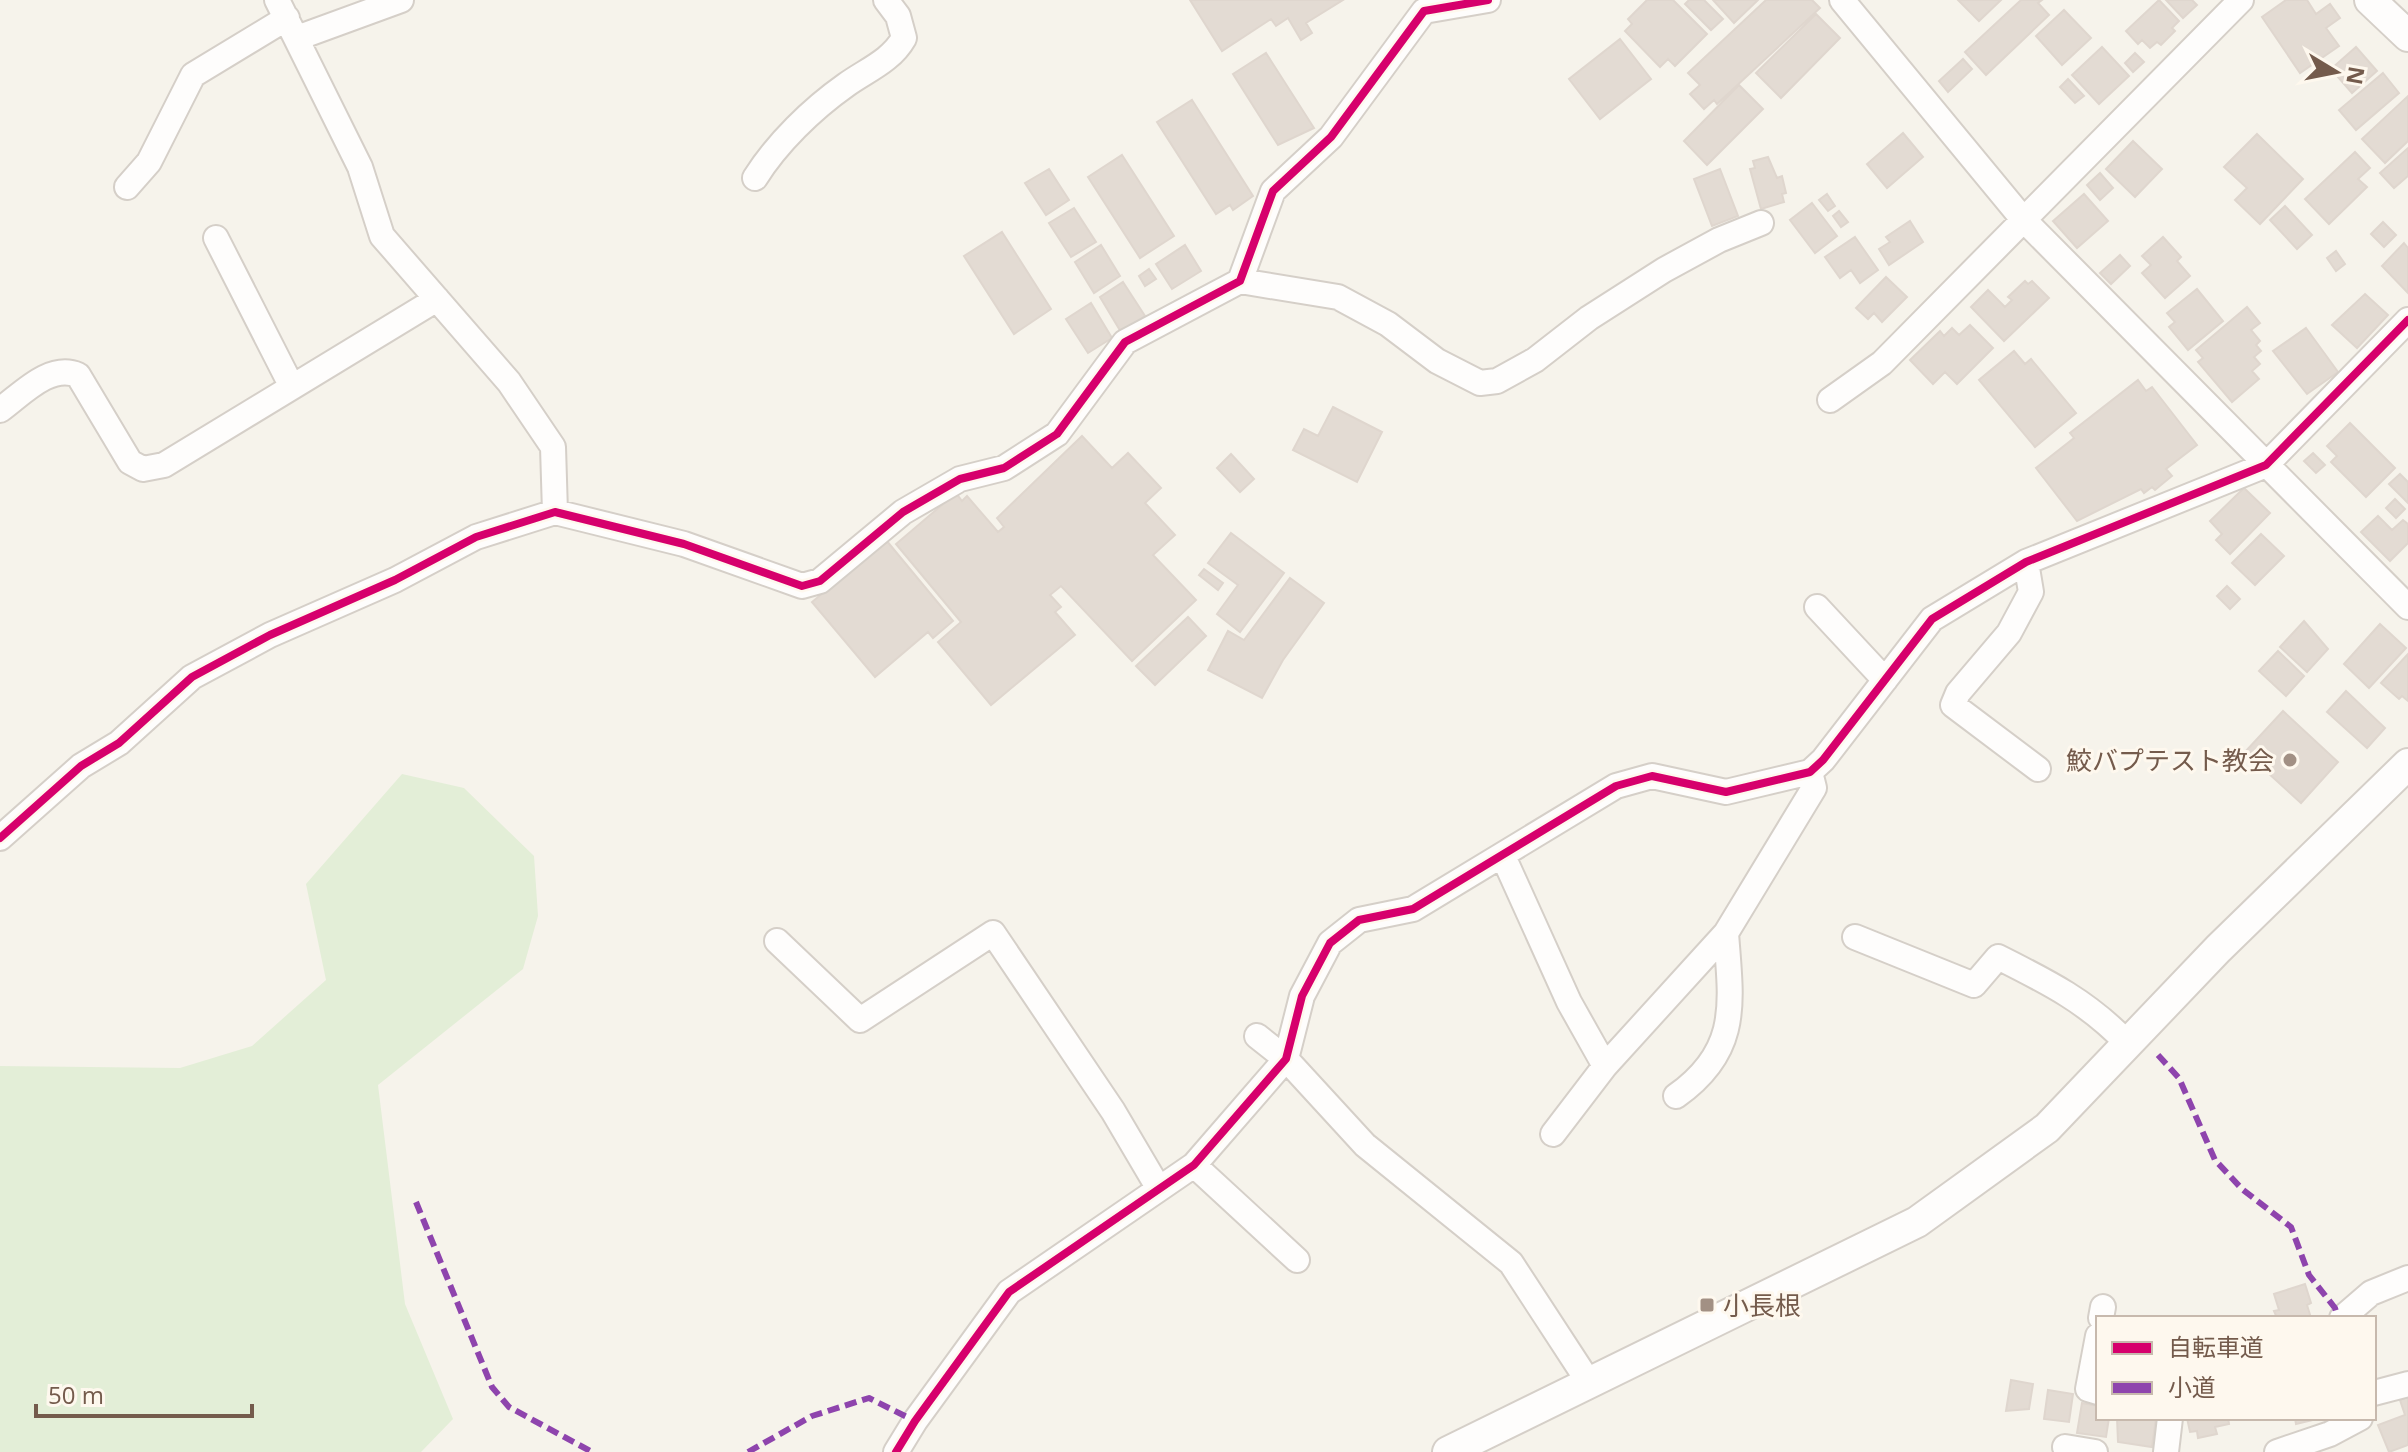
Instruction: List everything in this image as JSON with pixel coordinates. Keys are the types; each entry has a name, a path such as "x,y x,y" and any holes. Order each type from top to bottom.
{"street":[{"path":"127,187 149,162 193,75 287,19 401,0"},
{"path":"755,178 772,151 844,86 896,53 904,38 898,16 886,0"},
{"path":"1240,281 1273,191 1331,137 1424,11 1488,0"},
{"path":"1842,0 2022,218 2408,607"},
{"path":"1830,400 1882,363 2022,218 2241,0"},
{"path":"2370,0 2408,36"},
{"path":"287,19 360,167 382,236 509,382 553,447 555,512"},
{"path":"1,836 81,766 119,743 192,677 270,635 395,580 476,537 555,512 684,544 802,586 820,581 903,512 960,479 1004,468 1057,434 1125,342 1240,281 1338,297 1388,324 1437,361 1480,383 1497,381 1535,360 1589,318 1664,270 1719,240 1761,223"},
{"path":"216,238 292,387"},
{"path":"0,410 52,372 68,371 78,375 130,462 143,469 164,465 437,299"},
{"path":"896,1452 1009,1292 1194,1165 1286,1059 1302,996 1330,943 1359,920 1413,909 1616,786 1652,776 1726,792 1810,772 1823,760 1932,619 2026,562 2266,465 2408,320"},
{"path":"2026,562 2031,592 2009,633 1958,693 1953,705 2038,769"},
{"path":"1817,607 1885,680"},
{"path":"1448,1452 1917,1222 2047,1128 2218,949 2408,764"},
{"path":"1553,1134 1605,1066 1726,933 1814,788 1810,772"},
{"path":"1503,856 1569,1002 1605,1066"},
{"path":"777,941 860,1020 993,933 1113,1111 1159,1189"},
{"path":"1676,1096 1692,1085 1723,1042 1727,1031 1730,1020 1726,933"},
{"path":"1855,937 1974,985 1998,957 2057,986 2099,1013 2127,1043"},
{"path":"1257,1036 1286,1059 1365,1145 1511,1263 1588,1381"},
{"path":"1194,1165 1297,1260"},
{"path":"2344,1316 2371,1293 2408,1278"},
{"path":"2096,1347 2088,1389 2096,1391"},
{"path":"2376,1392 2408,1384"},
{"path":"2166,1452 2170,1420"},
{"path":"2277,1452 2330,1434 2356,1420"},
{"path":"2065,1447 2095,1452"}],"green space":[{"path":"402,774 464,788 534,856 538,916 523,969 378,1085 405,1304 453,1419 421,1452 0,1452 0,1066 180,1068 252,1046 326,980 306,884"}],"building":[{"path":"1190,0 1343,0 1306,23 1312,33 1301,40 1288,18 1276,26 1271,19 1222,51"},
{"path":"1647,0 1673,0 1707,34 1675,66 1668,59 1660,67 1625,31 1632,24 1628,19"},
{"path":"1689,0 1704,0 1723,19 1711,30 1685,4"},
{"path":"1713,0 1758,0 1734,23"},
{"path":"1766,0 1812,0 1820,8 1717,104 1714,100 1704,109 1690,94 1700,85 1688,73"},
{"path":"1958,0 2001,0 1979,21"},
{"path":"2021,0 2042,0 2038,3 2049,15 1986,75 1965,52"},
{"path":"2159,0 2179,21 2172,28 2175,31 2161,45 2157,42 2150,48 2142,40 2138,44 2126,31"},
{"path":"2166,0 2192,0 2197,5 2183,18"},
{"path":"2286,0 2307,0 2316,14 2330,4 2340,18 2326,28 2339,46 2300,73 2262,17"},
{"path":"2064,10 2091,38 2062,65 2036,36"},
{"path":"1816,14 1840,38 1781,98 1756,73"},
{"path":"1620,39 1651,79 1600,119 1569,79"},
{"path":"2102,47 2129,76 2099,104 2072,75"},
{"path":"2356,47 2377,71 2352,93 2331,69"},
{"path":"1266,53 1314,128 1278,145 1233,74"},
{"path":"2135,53 2144,62 2133,72 2125,63"},
{"path":"1963,59 1972,69 1948,92 1939,81"},
{"path":"2383,73 2399,93 2356,130 2339,110"},
{"path":"2068,79 2084,96 2075,103 2060,87"},
{"path":"1739,85 1763,109 1707,165 1684,141"},
{"path":"2408,96 2408,141 2385,163 2362,139"},
{"path":"1192,100 1253,196 1233,210 1230,205 1216,214 1157,122"},
{"path":"1903,133 1923,157 1887,188 1867,164"},
{"path":"2257,134 2303,179 2260,224 2235,200 2247,188 2224,167"},
{"path":"2133,141 2162,169 2135,197 2106,169"},
{"path":"2408,148 2408,176 2394,188 2380,173"},
{"path":"2355,152 2370,168 2358,179 2367,187 2329,224 2305,199"},
{"path":"1122,155 1174,236 1140,258 1088,177"},
{"path":"1768,157 1777,178 1782,176 1786,193 1782,194 1784,202 1761,209 1750,169 1755,168 1753,161"},
{"path":"1049,169 1069,200 1046,215 1025,183"},
{"path":"1720,169 1738,216 1712,226 1694,179"},
{"path":"2100,173 2113,188 2100,200 2087,185"},
{"path":"1827,194 1835,206 1828,211 1819,200"},
{"path":"2084,194 2108,221 2077,248 2053,221"},
{"path":"1812,203 1837,236 1815,253 1790,220"},
{"path":"2285,206 2312,235 2297,249 2270,220"},
{"path":"1074,208 1096,242 1071,257 1049,223"},
{"path":"1839,211 1848,222 1841,227 1833,216"},
{"path":"1910,221 1923,242 1889,265 1879,249 1890,242 1886,237"},
{"path":"2383,222 2396,235 2384,247 2371,234"},
{"path":"1002,232 1051,309 1014,334 964,256"},
{"path":"1855,237 1878,270 1860,283 1851,270 1840,278 1825,257"},
{"path":"2163,237 2181,257 2177,261 2190,276 2165,298 2142,273 2151,265 2142,256"},
{"path":"2404,243 2408,248 2408,293 2382,266"},
{"path":"1101,245 1120,276 1094,293 1075,262"},
{"path":"1185,245 1201,271 1172,289 1156,264"},
{"path":"2336,251 2345,264 2336,271 2327,258"},
{"path":"2120,255 2130,266 2111,284 2100,273"},
{"path":"1149,269 1156,279 1145,286 1139,276"},
{"path":"1886,277 1907,297 1882,322 1874,313 1868,319 1856,308"},
{"path":"2025,281 2028,284 2032,281 2049,298 2004,341 1971,307 1988,290 2005,307 2012,300 2008,297"},
{"path":"1123,282 1145,316 1121,332 1100,297"},
{"path":"2197,289 2223,321 2188,350 2169,327 2175,322 2167,313"},
{"path":"2365,294 2388,315 2357,348 2332,325"},
{"path":"1091,303 1112,338 1088,353 1066,319"},
{"path":"2247,307 2260,323 2251,330 2260,341 2256,345 2261,351 2254,357 2260,364 2252,371 2259,379 2232,402 2198,362 2203,358 2196,350"},
{"path":"1970,325 1993,348 1957,384 1945,372 1933,384 1910,360 1940,331 1944,336 1952,328 1959,335"},
{"path":"2306,328 2338,372 2307,394 2273,351"},
{"path":"2014,351 2025,364 2031,359 2076,413 2035,447 1979,380"},
{"path":"2138,380 2146,391 2152,387 2197,445 2166,469 2172,476 2155,490 2152,487 2144,493 2141,489 2077,521 2036,468 2074,438 2070,433"},
{"path":"1333,407 1382,432 1357,482 1293,450 1304,429 1318,436"},
{"path":"2350,423 2395,468 2366,497 2331,462 2337,456 2327,446"},
{"path":"1082,436 1112,468 1128,453 1161,488 1145,503 1175,535 1153,555 1196,600 1132,661 1061,586 1050,595 1061,607 1055,612 1075,635 991,705 938,642 961,622 896,544 956,493 962,501 967,496 998,532 1004,527 997,518"},
{"path":"2313,453 2325,465 2316,473 2304,461"},
{"path":"1231,454 1254,479 1240,492 1217,468"},
{"path":"2400,474 2408,482 2408,503 2389,484"},
{"path":"2244,488 2270,513 2230,554 2216,540 2222,534 2210,521"},
{"path":"2395,499 2405,509 2396,518 2386,508"},
{"path":"2378,516 2392,530 2403,520 2408,524 2408,543 2390,561 2361,532"},
{"path":"1231,533 1284,573 1240,632 1217,614 1238,585 1208,563"},
{"path":"2261,534 2284,556 2255,585 2232,563"},
{"path":"886,540 953,621 933,638 928,632 875,677 812,602"},
{"path":"1204,569 1223,583 1218,590 1199,575"},
{"path":"1290,578 1324,603 1283,660 1262,698 1208,670 1228,631 1244,640"},
{"path":"2227,586 2240,599 2230,609 2217,596"},
{"path":"1188,617 1206,636 1155,685 1136,666"},
{"path":"2304,621 2328,649 2307,672 2280,647"},
{"path":"2380,624 2406,648 2369,688 2344,664"},
{"path":"2278,651 2304,676 2286,696 2259,671"},
{"path":"2408,654 2408,701 2402,696 2399,699 2381,683"},
{"path":"2346,691 2385,728 2367,748 2327,712"},
{"path":"2283,711 2338,762 2301,803 2245,752"},
{"path":"2305,1284 2311,1303 2307,1305 2310,1316 2276,1316 2274,1311 2279,1310 2274,1294"},
{"path":"2011,1380 2033,1384 2029,1409 2006,1411"},
{"path":"2048,1390 2073,1394 2069,1422 2044,1419"},
{"path":"2408,1397 2408,1445 2389,1452 2378,1425 2405,1415 2400,1400"},
{"path":"2082,1403 2096,1406 2096,1420 2109,1420 2106,1437 2077,1433"},
{"path":"2117,1420 2156,1420 2152,1447 2118,1442"},
{"path":"2187,1420 2228,1420 2229,1424 2215,1427 2217,1434 2198,1438 2197,1431 2190,1432"}],"marked path":[{"path":"2158,1055 2179,1078 2215,1160 2242,1189 2291,1227 2309,1275 2335,1308 2337,1316"},
{"path":"416,1202 492,1387 509,1407 592,1452"},
{"path":"748,1452 812,1416 869,1398 915,1421"}],"cycle path":[{"path":"0,838 81,766 119,743 192,677 270,635 395,580 476,537 555,512 684,544 802,586 820,581 903,512 960,479 1004,468 1057,434 1125,342 1240,281 1273,191 1331,137 1424,11 1488,0"},
{"path":"896,1452 1009,1292 1194,1165 1286,1059 1302,996 1330,943 1359,920 1413,909 1616,786 1652,776 1726,792 1810,772 1823,760 1932,619 2026,562 2266,465 2408,320"}],"place":[{"name":"鮫バプテスト教会","path":"2290,760"},
{"name":"小長根","path":"1707,1305"}]}
